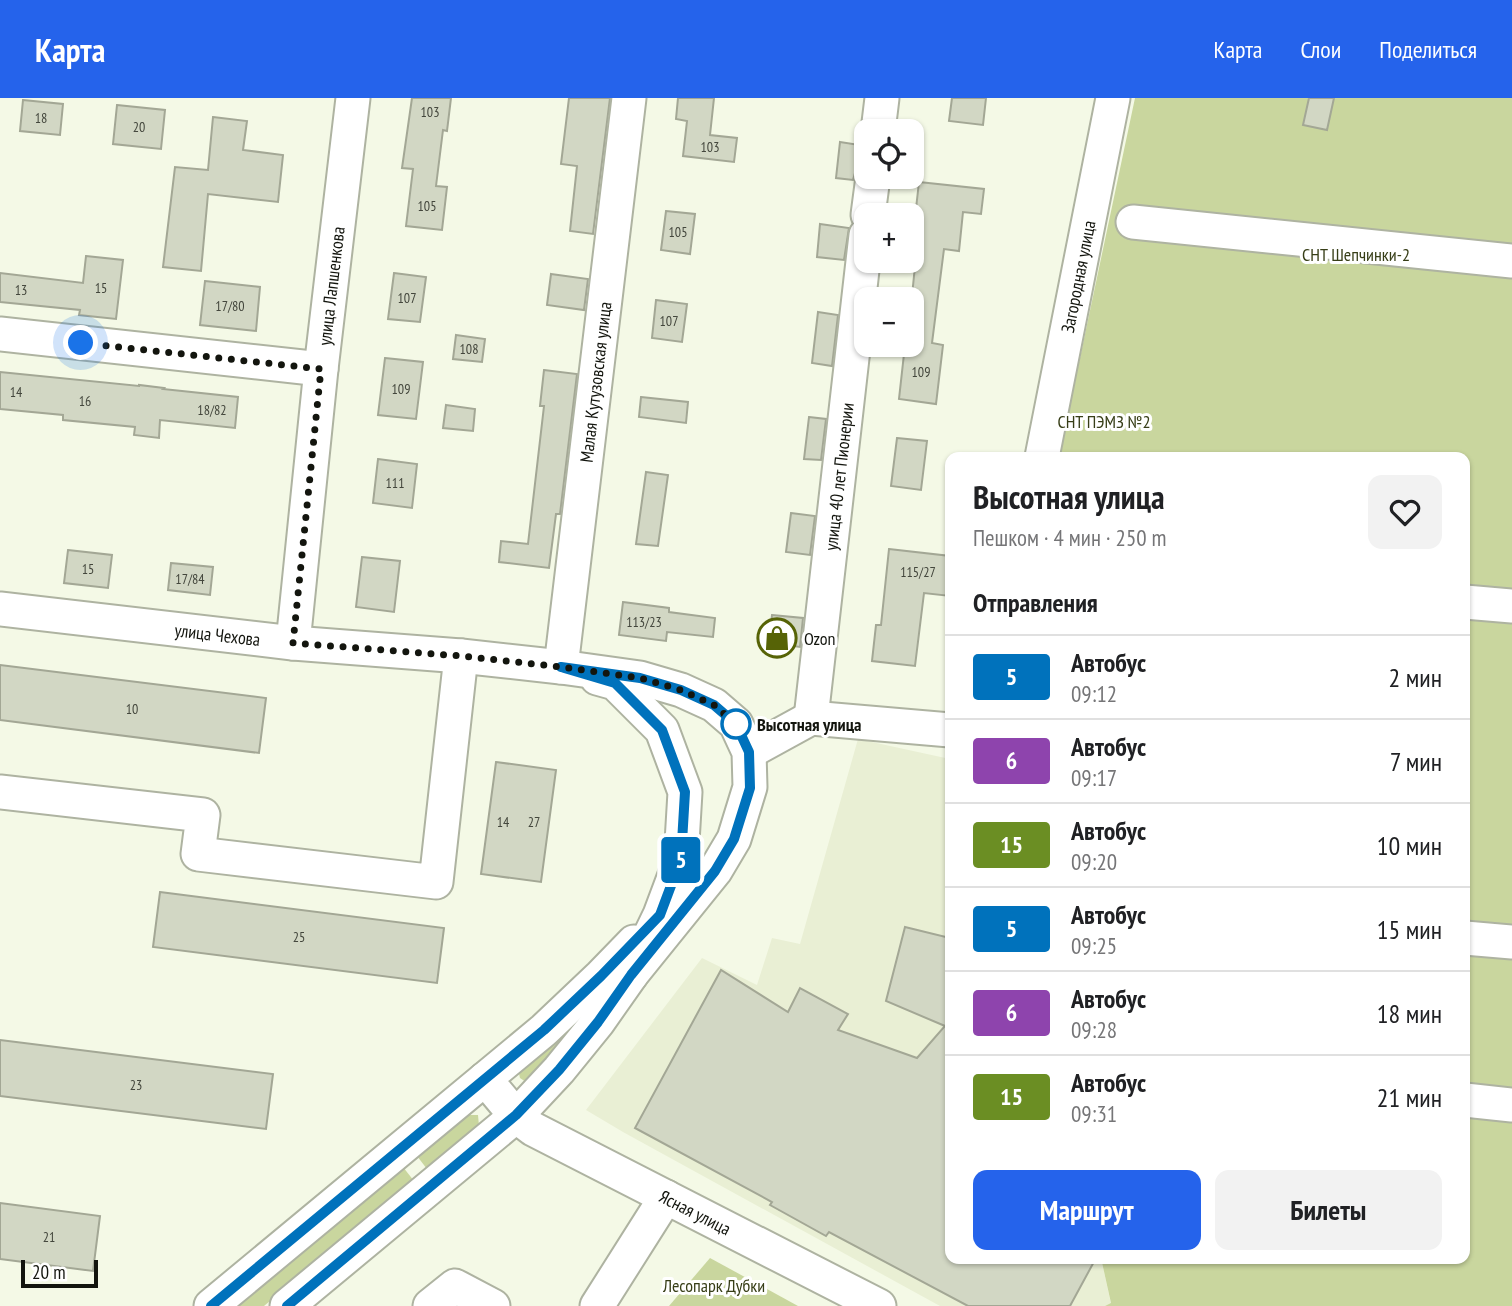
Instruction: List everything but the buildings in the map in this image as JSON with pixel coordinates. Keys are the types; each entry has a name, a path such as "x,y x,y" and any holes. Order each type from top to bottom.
{"street":[{"name":"улица Лапшенкова","path":"293,643 321,369 353,98"},
{"name":"Малая Кутузовская улица","path":"561,667 629,98"},
{"path":"879,119 882,98"},
{"name":"Загородная улица","path":"1043,452 1113,98"},
{"path":"1133,222 1512,261"},
{"name":"улица 40 лет Пионерии","path":"810,718 861,273"},
{"path":"0,334 321,369"},
{"path":"1470,602 1512,606"},
{"name":"улица Чехова","path":"0,609 293,643 561,667 640,678 681,690 714,705 736,724 749,752 750,788 734,839 715,871 631,975"},
{"path":"0,792 203,815 198,854 436,882 461,656"},
{"name":"улица Чехова","path":"561,667 615,683 662,730 685,792 681,859 660,915"},
{"path":"749,752 810,718 945,731"},
{"path":"287,1306 516,1115 559,1070 631,975 660,915"},
{"path":"211,1306 554,1021 660,915"},
{"path":"1470,938 1512,942"},
{"path":"559,1070 552,1096 558,1126 566,1145"},
{"path":"485,1079 516,1115"},
{"path":"1470,1101 1512,1105"},
{"name":"Ясная улица","path":"516,1115 533,1129 878,1306"},
{"path":"597,1306 666,1197"},
{"path":"430,1306 454,1286 493,1306"}],"shaded area":[{"path":"858,739 945,758 945,1264 1102,1264 1111,1304 940,1306 586,1110 702,958 757,985 772,938 800,944"}],"green space":[{"name":"СНТ Шепчинки-2","path":"1135,98 1512,98 1512,1306 1105,1306 1111,1303 1102,1264 1470,1264 1470,452 1060,452"},
{"path":"606,991 526,1082 520,1078 518,1069"},
{"path":"469,1115 478,1115 479,1126 427,1169 417,1156"},
{"path":"403,1167 414,1181 264,1306 236,1306"},
{"name":"Лесопарк Дубки","path":"710,1258 798,1306 669,1306"}],"bus line":[{"name":"5","path":"211,1306 544,1030 660,915 681,859 685,792 662,730 615,683 561,667 640,678 681,690 714,705 736,724 749,752 750,788 734,839 715,871 559,1070 516,1115 287,1306"}],"place":[{"name":"Ozon","path":"777,638"},
{"name":"Высотная улица","path":"736,724"}],"route":[{"path":"81,343 321,369 293,643 461,656 640,678 681,690 714,705 736,724"}],"park label":[{"name":"СНТ ПЭМЗ №2","path":"1104,421"}]}
